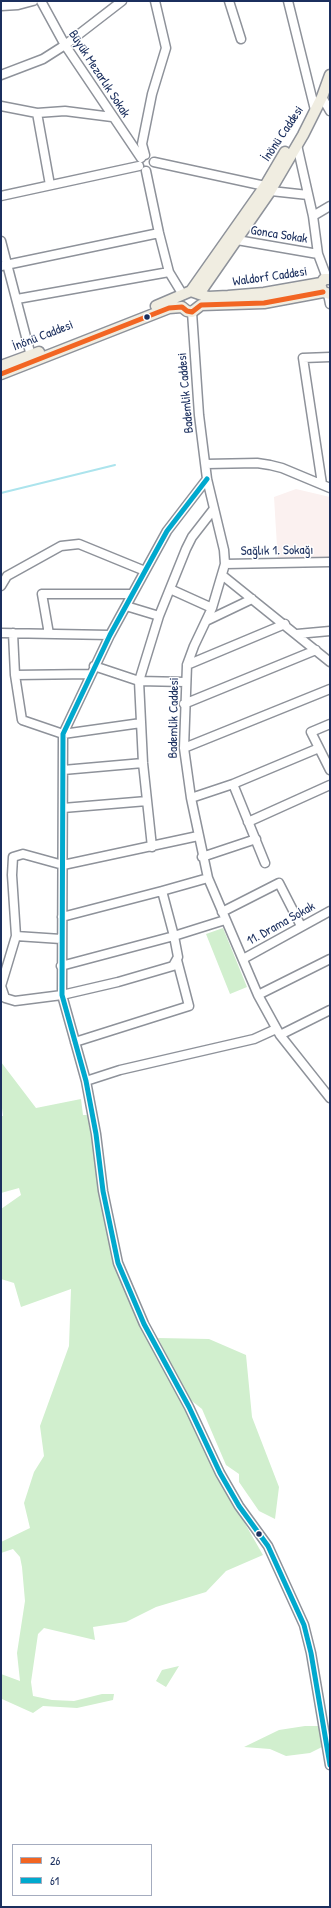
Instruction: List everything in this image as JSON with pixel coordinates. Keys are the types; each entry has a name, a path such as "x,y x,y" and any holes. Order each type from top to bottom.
{"main road":[{"path":"314,110 322,97 330,75"},
{"name":"İnönü Caddesi","path":"1,366 31,356 191,293 237,240 268,188 297,144 314,110"},
{"name":"İnönü Caddesi","path":"191,293 268,188 296,133 314,110"},
{"name":"Waldorf Caddesi","path":"191,293 208,297 327,286"},
{"name":"Waldorf Caddesi","path":"198,308 264,303 327,286"},
{"path":"191,293 202,299 198,308 187,311 182,307 181,302 191,293"},
{"name":"İnönü Caddesi","path":"1,374 170,308 182,307"}],"street":[{"path":"1,6 18,5 33,1"},
{"name":"Büyük Mezarlık Sokak","path":"41,1 64,45 143,162"},
{"path":"1,75 43,59 122,1"},
{"path":"155,1 166,48 150,101 142,144 143,162 159,233 170,272 191,293"},
{"path":"229,1 241,39"},
{"path":"288,1 314,110"},
{"path":"322,97 330,111"},
{"path":"1,106 37,114 65,111 112,117"},
{"path":"37,114 50,185"},
{"path":"297,144 313,216 318,254 327,286"},
{"path":"1,196 143,162 150,156 154,162 268,188 308,195"},
{"path":"143,162 151,169 154,162"},
{"path":"313,216 330,206"},
{"path":"4,265 159,233"},
{"name":"Gonca Sokak","path":"237,240 318,254"},
{"path":"1,241 4,265 17,299 31,356"},
{"path":"17,299 170,272"},
{"name":"Bademlik Caddesi","path":"198,308 199,415 207,478 224,550 225,564 212,608 187,665 184,704 184,748 191,798 202,857 208,878 223,916 258,994 278,1032 330,1098"},
{"path":"326,486 303,358 330,357"},
{"path":"206,464 249,463 270,465 326,486"},
{"path":"207,478 167,531 92,670 63,734 64,865 61,939 62,995 86,1081 96,1134 103,1191 118,1263 144,1324 189,1407 220,1473 239,1506 268,1546 304,1625 311,1653 330,1765"},
{"path":"152,847 143,763 139,680 159,616 186,549 192,537 214,510"},
{"path":"1,586 7,576 61,546 78,544 145,571"},
{"name":"Sağlık 1. Sokağı","path":"225,564 330,562"},
{"path":"222,574 330,662"},
{"path":"170,588 212,608"},
{"path":"48,634 42,594 132,594"},
{"path":"206,621 252,599"},
{"path":"126,606 159,616"},
{"path":"187,665 285,624"},
{"path":"297,634 330,631"},
{"path":"1,633 110,635"},
{"path":"13,633 15,675 22,720 63,734 141,723"},
{"path":"184,704 316,650"},
{"path":"15,675 92,670 139,680 185,682"},
{"path":"184,748 330,689"},
{"path":"330,724 311,732 319,748 328,760 330,770"},
{"path":"191,798 233,784 319,748"},
{"path":"63,770 143,763"},
{"path":"233,784 265,863"},
{"path":"248,822 330,786"},
{"path":"63,808 147,801"},
{"path":"177,960 170,967 62,995 15,1001 5,998 1,986 16,936 12,875 13,858 23,854 64,865 198,836"},
{"path":"202,857 256,839"},
{"path":"62,917 162,892 208,878"},
{"path":"61,966 174,936 223,916 279,883 301,926"},
{"path":"75,1042 189,1006 177,960 174,936 162,892"},
{"name":"11. Drama Sokak","path":"243,959 330,910"},
{"path":"16,936 61,939"},
{"path":"258,994 330,959"},
{"path":"86,1081 120,1070 254,1040 278,1032 330,1010"}],"shaded area":[{"path":"296,489 330,497 330,562 278,563 274,497"}],"green space":[{"path":"223,928 247,987 230,994 206,934"},
{"path":"1,1062 36,1108 81,1099 83,1115 88,1115 101,1203 111,1253 129,1300 180,1395 224,1487 263,1555 226,1571 206,1592 156,1607 126,1622 93,1627 95,1640 44,1628 38,1634 31,1682 33,1696 52,1700 74,1701 102,1694 114,1694 113,1700 77,1708 43,1706 33,1713 2,1699 1,1674 20,1681 17,1653 25,1601 20,1557 13,1549 1,1553 1,1542 30,1528 24,1503 34,1472 44,1456 40,1426 69,1346 71,1289 21,1307 14,1283 1,1279 1,1209 21,1195 19,1188 1,1193 1,1116 3,1116 1,1100"},
{"path":"158,1338 209,1339 246,1355 252,1417 279,1487 275,1519 259,1511 239,1482 239,1474 226,1465 202,1409 188,1398"},
{"path":"179,1666 166,1687 156,1681 162,1670"},
{"path":"305,1726 321,1726 324,1746 310,1753 286,1756 270,1749 244,1747 279,1730"}],"waterway":[{"path":"1,493 115,465"}],"transit line":[{"name":"26","path":"1,374 169,308 182,307 187,311 192,312 201,305 264,303 323,292"},
{"name":"61","path":"207,479 167,531 110,635 63,734 62,995 86,1081 96,1134 103,1191 118,1263 144,1324 189,1407 220,1473 239,1506 268,1546 304,1625 311,1653 330,1765"}]}
